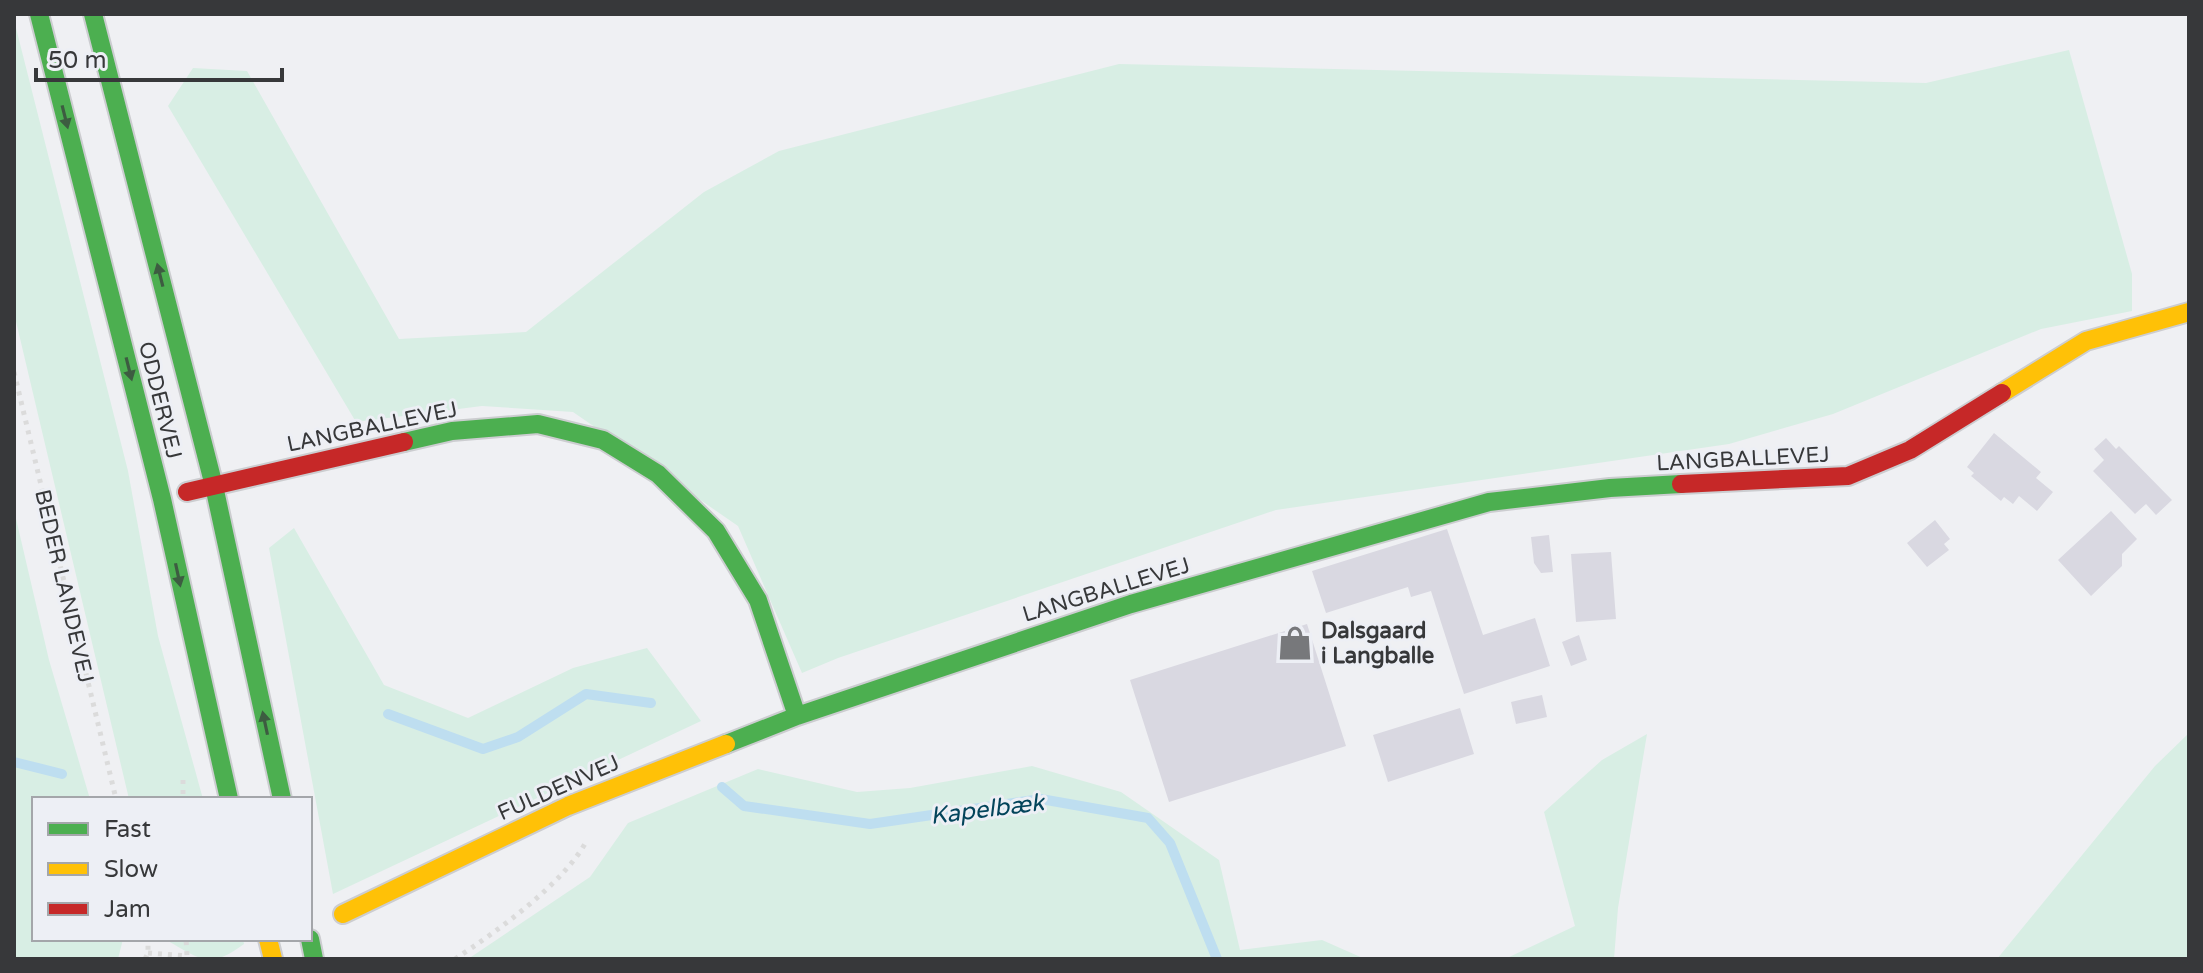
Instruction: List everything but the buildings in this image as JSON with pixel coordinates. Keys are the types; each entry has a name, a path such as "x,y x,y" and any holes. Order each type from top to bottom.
{"street":[{"name":"ODDERVEJ","path":"39,14 162,499 229,797"},
{"name":"ODDERVEJ","path":"93,14 214,486 282,797"},
{"name":"LANGBALLEVEJ","path":"162,499 452,431 538,424 603,440 658,474 716,531 758,600 797,716 1131,604 1489,502 1610,488 1848,476 1910,450 2086,341 2189,312"},
{"name":"FULDENVEJ","path":"343,914 568,806 797,716"}],"path":[{"name":"BEDER LANDEVEJ","path":"14,372 116,797"},
{"path":"455,959 534,899 565,870 589,837"},
{"path":"147,956 187,956 186,941"}],"green space":[{"path":"14,20 128,471 158,636 202,797 129,797 14,313"},
{"path":"2069,50 2132,274 2132,311 2041,329 1833,414 1729,444 1276,510 838,658 802,673 738,526 573,412 482,406 356,422 168,106 193,68 247,71 399,339 526,332 704,192 779,151 1119,64 1926,83"},
{"path":"14,510 49,660 89,797 32,797 32,941 122,941 118,959 14,959"},
{"path":"294,528 384,685 468,718 573,668 647,648 701,721 333,894 269,548"},
{"path":"2189,733 2189,959 1997,959 2155,766"},
{"path":"1647,734 1618,908 1614,959 1505,959 1575,926 1544,812 1602,760"},
{"path":"1032,766 1121,792 1219,860 1240,950 1322,940 1365,959 468,959 590,877 628,823 758,769 857,792 910,788"},
{"path":"168,941 243,941 244,944 221,957 204,959"}],"waterway":[{"name":"Kapelbæk","path":"388,714 483,749 518,737 586,694 651,703"},
{"name":"Kapelbæk","path":"14,762 62,774"},
{"name":"Kapelbæk","path":"722,787 744,806 870,824 1041,799 1148,818 1170,843 1217,959"}],"traffic: fast":[{"path":"39,14 162,499 229,797"},
{"path":"93,14 214,486 282,797"},
{"path":"404,442 452,431 538,424 603,440 658,474 716,531 758,600 797,716"},
{"path":"726,744 797,716 1131,604 1489,502 1610,488 1681,484"},
{"path":"310,941 314,959"}],"traffic: slow":[{"path":"2002,393 2086,341 2189,312"},
{"path":"343,914 568,806 726,744"},
{"path":"268,941 273,959"}],"traffic: jam":[{"path":"1681,484 1848,476 1910,450 2002,393"},
{"path":"187,492 404,442"}],"place":[{"name":"Dalsgaard i Langballe","path":"1295,643"}]}
